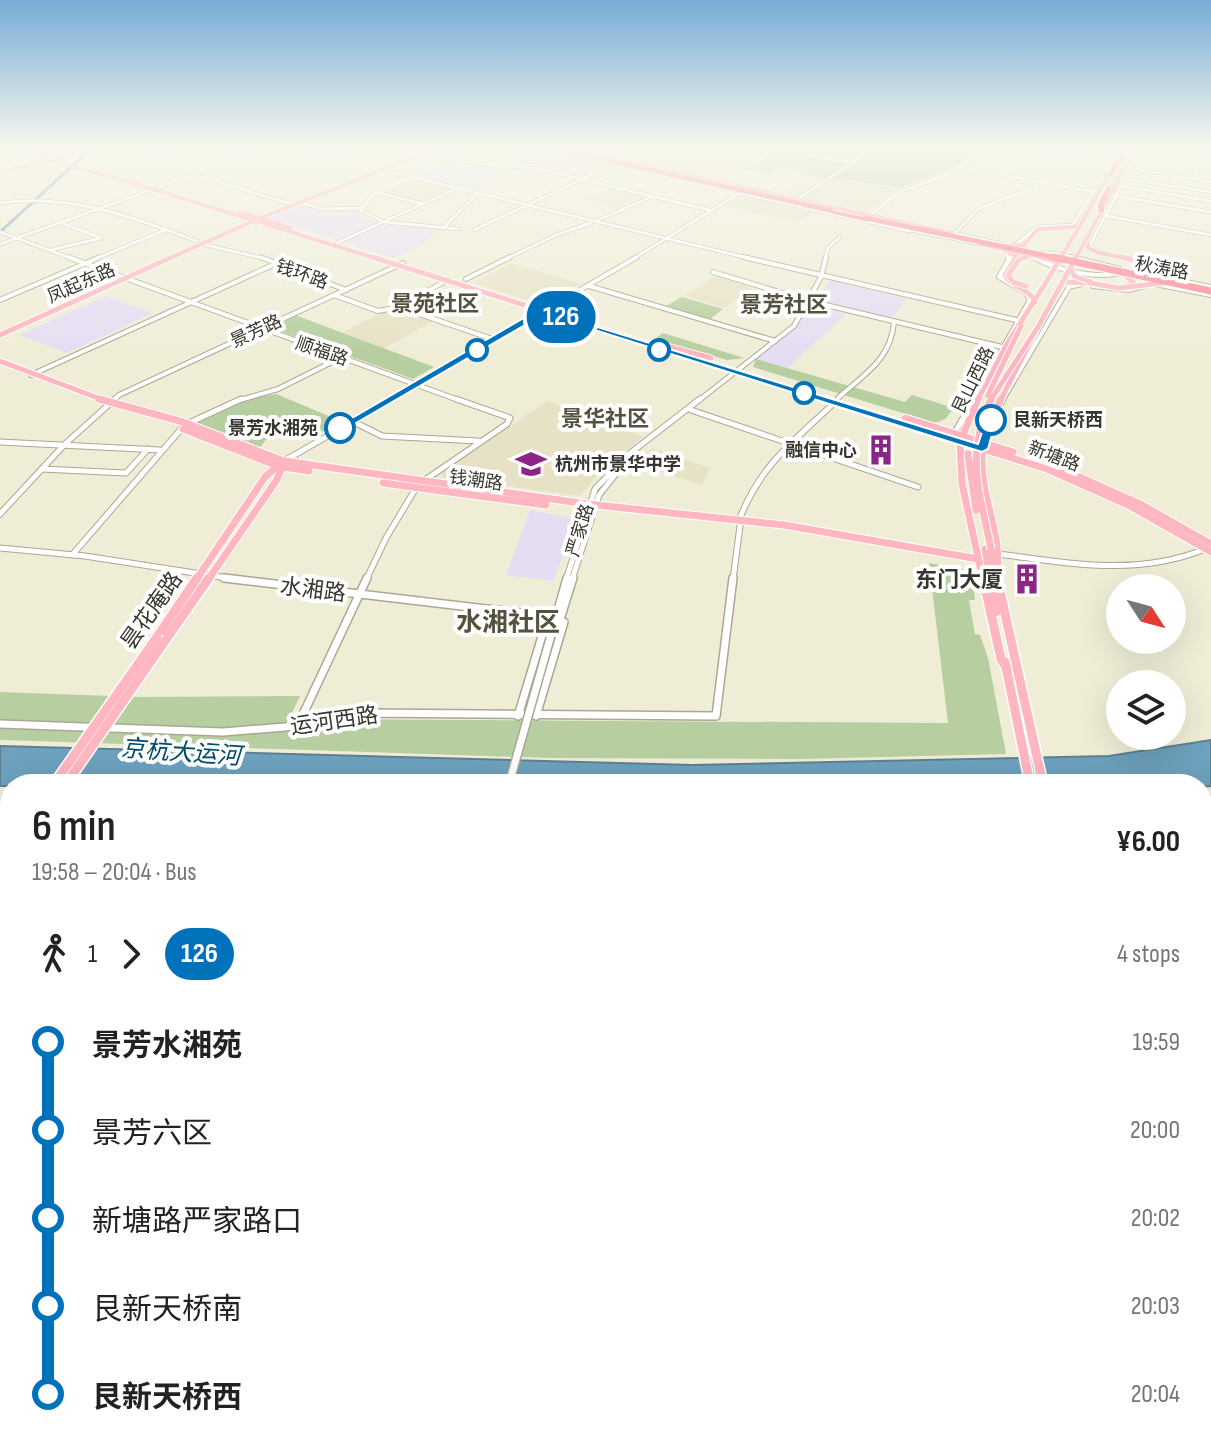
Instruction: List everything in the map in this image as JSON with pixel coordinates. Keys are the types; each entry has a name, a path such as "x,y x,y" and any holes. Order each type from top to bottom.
{"highway":[{"path":"857,215 1211,290"},
{"path":"864,215 870,216"},
{"path":"865,215 1211,290"}],"main road":[{"name":"新塘路","path":"239,215 959,437 1047,469 1128,505 1209,549"},
{"name":"新塘路","path":"239,215 400,264"},
{"name":"凤起东路","path":"0,332 261,215"},
{"name":"凤起东路","path":"200,242 212,241 264,215"},
{"name":"秋涛路","path":"864,215 895,226 1003,247"},
{"name":"秋涛路","path":"865,215 1035,255 1211,290"},
{"name":"艮山西路","path":"1006,667 1001,659 962,484 959,437 1019,323 1035,302 1086,215"},
{"name":"艮山西路","path":"1028,774 1006,667 982,465 983,446 997,401 1021,363 1087,238 1103,215"},
{"path":"1003,247 1024,245 1038,229 1074,227 1082,222"},
{"path":"1035,255 1028,249 1028,244 1042,229 1066,232 1070,243"},
{"path":"1087,238 1088,248 1093,251 1133,260 1161,279"},
{"path":"1003,247 1017,257 1005,275 1007,280 1031,293 1035,302"},
{"path":"1092,253 1126,259 1139,265 1137,270 1123,273 1134,281 1133,285 1113,287 1071,274 1073,263 1092,253"},
{"path":"1035,255 1021,258 1008,278 1026,286 1040,285 1048,279"},
{"path":"1056,294 1069,281 1119,288 1161,279"},
{"name":"艮山西路","path":"1019,323 975,417 969,476 997,573 1041,774"},
{"name":"艮山西路","path":"991,551 974,461 977,435 993,395 1038,327"},
{"name":"钱潮路","path":"0,361 31,375 32,379 185,426 282,465 591,508 740,523 979,562"},
{"name":"新塘路","path":"983,446 1100,485 1209,549"},
{"path":"982,465 992,458 1007,456"},
{"name":"昙花庵路","path":"61,774 282,465"},
{"name":"昙花庵路","path":"73,774 162,637"}],"street":[{"path":"0,244 87,215"},
{"path":"122,215 200,242"},
{"path":"366,215 385,222 459,229"},
{"path":"337,243 400,215"},
{"path":"444,227 456,215"},
{"path":"474,230 506,215"},
{"path":"565,215 1019,323"},
{"path":"466,279 556,235 610,215"},
{"name":"昙花庵路","path":"282,465 352,421 707,215"},
{"path":"839,215 909,231 1003,247 1017,244 1037,227 1073,225 1079,215"},
{"path":"865,215 955,233 1003,247 1010,257 999,273 1001,281 1030,296 959,437"},
{"path":"955,233 972,215"},
{"path":"993,413 1072,284 1122,291 1155,284 1161,279 1140,261 1090,247 1104,215"},
{"path":"1108,215 1211,235"},
{"path":"51,250 68,245 91,244 101,238 62,223"},
{"path":"895,226 909,231"},
{"path":"0,300 165,230"},
{"name":"顺福路","path":"2,232 259,329 510,418 507,424 481,441"},
{"name":"严家路","path":"551,635 557,629 595,489 618,464 794,326 821,277 824,255 840,237"},
{"name":"钱环路","path":"212,241 346,290"},
{"path":"31,375 187,301 275,264"},
{"name":"景芳路","path":"0,514 65,444 108,404 400,264"},
{"path":"713,272 809,301 1002,347"},
{"path":"1123,273 1155,284 1211,290"},
{"path":"334,295 378,311 399,307 442,283"},
{"path":"589,286 775,341"},
{"path":"399,307 495,340"},
{"path":"740,523 755,482 836,400 886,358 892,348 894,322"},
{"path":"73,554 160,450 185,426 249,395 278,389 340,358"},
{"name":"严家路","path":"512,774 554,617 591,508 620,468 738,370"},
{"path":"691,410 918,487"},
{"path":"352,421 382,436 481,441"},
{"path":"298,725 386,538 419,485 481,441"},
{"path":"0,442 160,450"},
{"path":"42,469 126,473 148,449"},
{"name":"运河西路","path":"0,724 223,732 298,725 367,713 716,716 740,523"},
{"name":"水湘路","path":"0,548 73,554 205,575 554,617"},
{"path":"991,551 1125,568 1175,561 1209,549"},
{"name":"严家路","path":"536,716 566,616 563,609"},
{"name":"严家路","path":"518,716 546,623 554,617"}],"shaded area":[{"path":"275,215 361,215 383,224 438,229 422,245 394,258 268,218"},
{"path":"765,215 808,215 798,222"},
{"path":"512,263 581,284 552,301 539,304 473,283"},
{"path":"714,277 752,288 725,308 684,296"},
{"path":"830,280 906,299 891,320 814,301"},
{"path":"105,296 153,313 67,353 20,335"},
{"path":"806,307 846,314 788,368 756,359 799,325"},
{"path":"401,309 435,320 384,348 343,332 381,313"},
{"name":"杭州市景华中学","path":"547,401 643,437 599,473 580,496 443,478 442,473"},
{"path":"652,448 710,468 702,485 634,463"},
{"path":"530,510 568,517 574,521 554,581 506,575"}],"green space":[{"path":"682,297 723,309 708,321 664,307"},
{"path":"295,315 434,367 413,379 269,327"},
{"path":"663,333 744,358 727,360 655,339"},
{"path":"756,359 905,402 912,395 954,408 945,419 935,423 753,367"},
{"path":"276,394 336,419 335,425 313,435 274,435 263,443 258,452 191,424 240,400"},
{"path":"929,563 962,569 972,575 975,600 969,600 975,634 980,635 988,658 1006,754 799,759 551,758 0,740 0,692 139,697 300,696 289,719 948,723"}],"water":[{"name":"京杭大运河","path":"1211,740 1211,774 0,774 0,746 692,765 1109,756 1147,750 1186,750 1186,744"}],"waterway":[{"path":"0,232 19,215"}],"bus line":[{"name":"126","path":"340,428 543,311 982,449 991,420"}],"place":[{"name":"艮新天桥西","path":"991,420"},
{"name":"景芳水湘苑","path":"340,428"},
{"name":"融信中心","path":"881,450"},
{"name":"杭州市景华中学","path":"531,464"},
{"name":"东门大厦","path":"1027,579"}],"district":[{"name":"景苑社区","path":"435,303"},
{"name":"景芳社区","path":"784,304"},
{"name":"景华社区","path":"605,418"},
{"name":"水湘社区","path":"508,622"}]}
